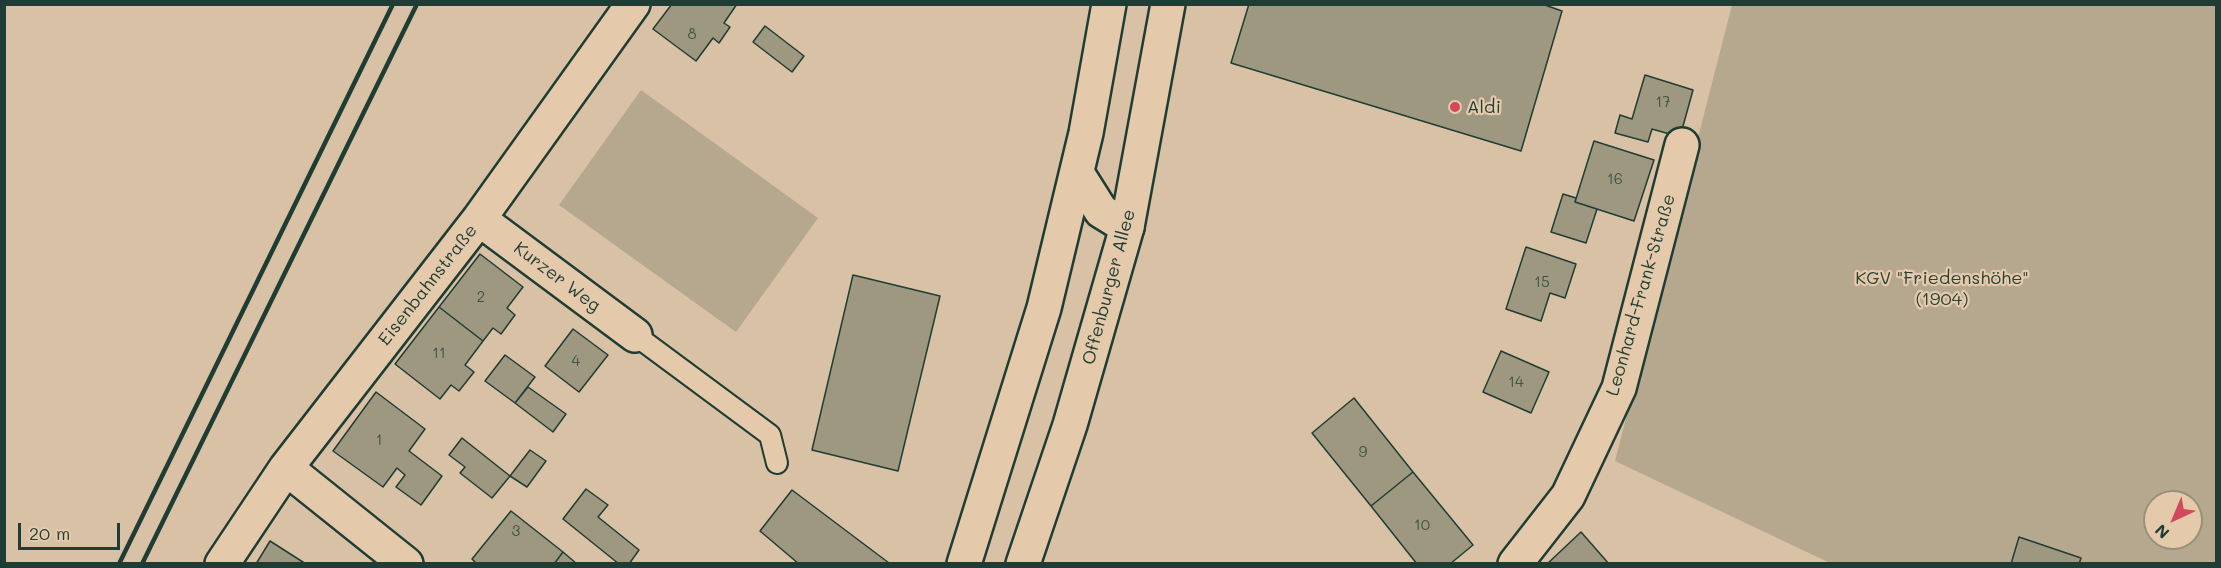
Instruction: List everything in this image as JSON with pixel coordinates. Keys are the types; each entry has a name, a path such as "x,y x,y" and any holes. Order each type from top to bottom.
{"street":[{"name":"Eisenbahnstraße","path":"222,564 286,468 479,219 633,4"},
{"path":"964,564 1040,320 1077,174 1109,4"},
{"name":"Offenburger Allee","path":"1023,564 1070,424 1127,227 1168,4"},
{"name":"Leonhard-Frank-Straße","path":"1515,564 1568,496 1619,388 1682,145"},
{"path":"1077,174 1101,212 1127,227"},
{"name":"Kurzer Weg","path":"479,219 635,335"},
{"path":"286,468 406,564"}],"lane":[{"path":"635,335 770,435 777,463"}],"green space":[{"name":"KGV \"Friedenshöhe\" (1904)","path":"1732,5 2216,5 2216,563 1830,563 1615,461"},
{"path":"641,90 818,218 736,332 559,205"}],"building":[{"path":"672,4 737,4 724,23 730,27 719,43 713,38 696,61 653,29"},
{"name":"Aldi","path":"1249,4 1542,4 1562,11 1521,151 1231,63"},
{"path":"765,26 804,56 792,72 753,42"},
{"path":"1645,75 1693,90 1680,137 1652,129 1648,142 1615,133 1620,115 1632,119"},
{"path":"1594,141 1654,160 1634,221 1575,202"},
{"path":"1563,194 1576,198 1575,202 1597,209 1586,243 1551,232"},
{"path":"1526,247 1576,264 1565,298 1550,293 1541,321 1506,309"},
{"path":"480,254 523,287 507,308 515,315 501,334 493,328 483,341 439,307"},
{"path":"853,275 940,296 898,471 812,450"},
{"path":"439,307 483,341 465,365 474,372 459,391 451,385 440,399 395,364"},
{"path":"573,329 608,355 579,392 545,366"},
{"path":"1501,351 1549,372 1531,413 1483,392"},
{"path":"505,355 535,377 515,403 485,381"},
{"path":"528,387 566,414 553,432 515,403"},
{"path":"376,392 425,429 409,451 442,476 421,505 396,487 405,475 397,468 383,487 333,451"},
{"path":"1354,398 1413,472 1371,506 1312,433"},
{"path":"462,438 510,476 492,498 460,473 465,467 449,455"},
{"path":"530,450 546,461 527,487 510,476"},
{"path":"1413,472 1473,545 1450,564 1417,564 1371,506"},
{"path":"586,489 608,505 598,517 639,550 629,564 619,564 563,519"},
{"path":"792,490 889,563 799,564 760,531"},
{"path":"511,511 563,552 554,564 477,564 472,559"},
{"path":"1581,532 1609,564 1547,564"},
{"path":"2019,537 2081,558 2079,564 2011,564"},
{"path":"270,541 306,564 256,564"},
{"path":"563,552 577,564 554,564"}],"railway":[{"path":"119,564 393,4"},
{"path":"142,564 417,4"}],"place":[{"name":"Aldi","path":"1455,107"}]}
